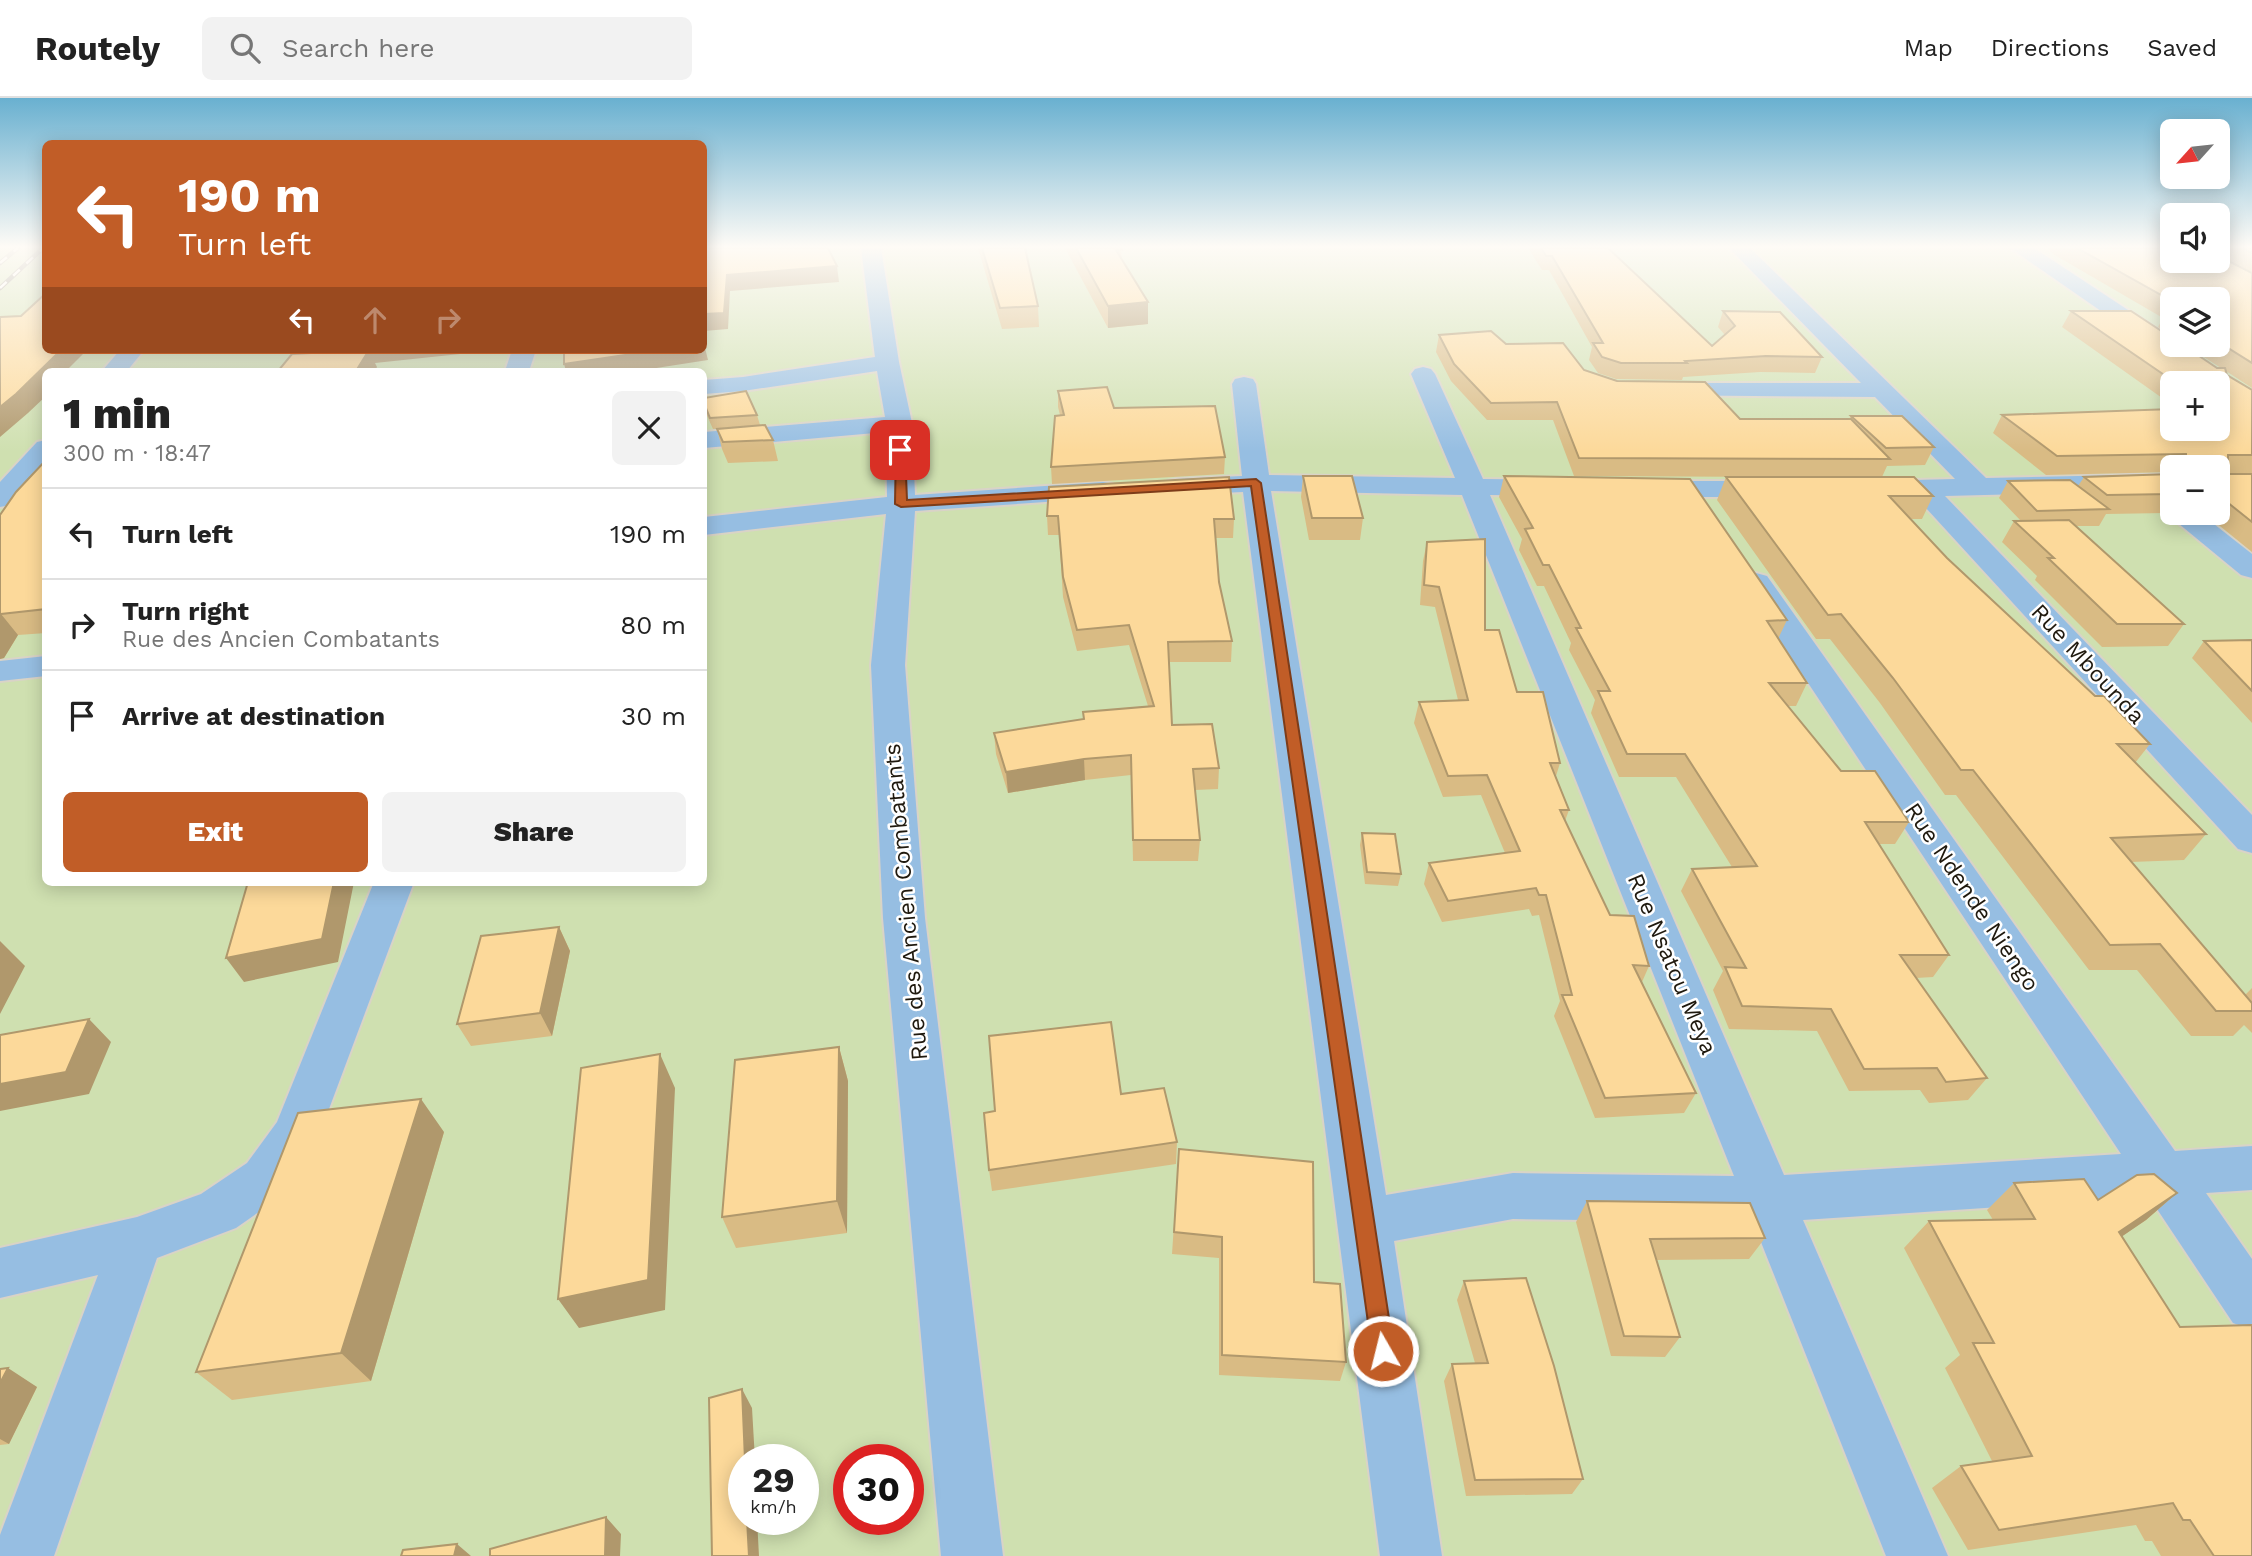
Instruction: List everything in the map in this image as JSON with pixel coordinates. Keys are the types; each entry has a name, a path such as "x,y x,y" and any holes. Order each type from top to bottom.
{"street":[{"name":"Rue des Ancien Combatants","path":"881,316 899,423 901,504 888,665 904,918 972,1556"},
{"path":"1807,316 1980,488"},
{"path":"2123,316 2160,341"},
{"path":"117,368 129,354"},
{"path":"707,387 887,362"},
{"name":"Rue Nsatou Meya","path":"1423,374 1473,487 1917,1556"},
{"path":"1244,384 1411,1556"},
{"path":"1638,390 1882,390"},
{"path":"707,440 899,423"},
{"path":"3,496 42,452"},
{"path":"1842,489 2159,482"},
{"path":"707,526 901,504 1256,483 1583,488"},
{"path":"1624,488 1801,489"},
{"path":"1692,489 1716,523"},
{"name":"Rue Mbounda","path":"1923,489 2252,839"},
{"path":"3,496 42,490"},
{"path":"2198,525 2252,569"},
{"name":"Rue Ndende Niengo","path":"1739,557 2252,1304"},
{"path":"0,671 42,666"},
{"path":"0,1273 137,1241 218,1211 265,1179 297,1134 392,886"},
{"path":"1365,1223 1513,1196 1769,1199 2252,1168"},
{"path":"23,1556 137,1241"}],"green space":[{"path":"0,316 42,316 42,354 707,354 707,316 2160,316 2160,357 2230,357 2230,316 2252,316 2252,1556 0,1556"}],"building":[{"path":"42,316 42,354 57,354 0,407 0,317"},
{"path":"1587,316 1680,316 1712,346 1735,326 1727,316 1784,316 1822,357 1766,356 1685,361 1687,363 1621,363 1602,357 1593,343 1603,343"},
{"path":"2078,316 2139,316 2160,330 2160,357 2201,357 2217,368 2225,368 2226,371 2160,372"},
{"path":"2230,316 2252,316 2252,363 2230,349"},
{"path":"1491,331 1506,344 1563,343 1584,370 1617,381 1705,382 1740,419 1851,419 1890,459 1579,458 1557,402 1491,403 1454,364 1439,335"},
{"path":"292,354 367,354 358,368 280,368"},
{"path":"564,354 632,354 564,364"},
{"path":"2230,377 2252,390 2252,455 2057,456 2002,415 2160,409 2160,441 2230,441"},
{"path":"1107,387 1114,408 1215,406 1225,457 1051,467 1055,416 1064,415 1058,391"},
{"path":"746,391 757,415 710,418 707,398"},
{"path":"1851,416 1902,416 1934,447 1886,448"},
{"path":"765,425 773,440 723,442 717,429"},
{"path":"42,464 42,609 0,615 0,515 16,492"},
{"path":"2160,474 2160,494 2107,495 2084,477"},
{"path":"2230,474 2252,474 2252,522 2230,504"},
{"path":"1303,476 1352,476 1363,518 1312,518"},
{"path":"1504,476 1690,479 1787,620 1767,621 1807,683 1769,683 1841,771 1875,771 1909,822 1865,822 1949,955 1900,955 1987,1078 1946,1082 1937,1068 1864,1069 1831,1009 1742,1006 1725,967 1746,968 1692,869 1757,866 1685,754 1627,754 1598,691 1610,691 1576,628 1581,628 1549,565 1543,565 1525,529 1533,528"},
{"path":"1229,477 1234,519 1214,519 1219,582 1232,641 1168,642 1172,725 1212,724 1219,768 1193,769 1200,840 1133,840 1131,755 1084,759 1006,772 994,733 1084,719 1083,712 1154,706 1129,625 1077,630 1063,577 1058,516 1047,516 1049,487"},
{"path":"1726,477 1914,477 1933,496 1889,496 1947,558 2095,696 2104,696 2150,744 2117,744 2206,834 2111,838 2252,1003 2252,1011 2216,1011 2160,944 2110,945 1973,770 1961,770 1893,678 1841,614 1828,615"},
{"path":"2070,480 2109,509 2037,511 2008,481"},
{"path":"2069,520 2184,624 2117,624 2048,558 2054,558 2014,521"},
{"path":"1485,539 1485,630 1499,630 1517,692 1543,692 1560,763 1550,763 1569,810 1560,810 1610,915 1634,916 1649,966 1633,965 1696,1093 1605,1098 1562,995 1572,995 1546,895 1539,895 1536,888 1448,901 1429,863 1520,851 1487,775 1448,776 1419,702 1468,700 1439,587 1424,585 1427,542"},
{"path":"2252,640 2252,691 2204,641"},
{"path":"1362,833 1395,834 1401,874 1367,872"},
{"path":"247,886 333,886 322,939 226,958"},
{"path":"559,927 540,1013 457,1024 481,936"},
{"path":"89,1019 66,1072 0,1084 0,1035"},
{"path":"1111,1022 1121,1094 1164,1088 1177,1142 989,1170 984,1113 995,1111 989,1036"},
{"path":"839,1047 837,1201 722,1217 735,1060"},
{"path":"660,1054 648,1280 558,1299 581,1068"},
{"path":"421,1099 341,1353 196,1372 298,1113"},
{"path":"1179,1149 1313,1162 1314,1282 1340,1284 1346,1362 1222,1355 1222,1237 1174,1232"},
{"path":"2154,1174 2177,1193 2119,1232 2180,1327 2252,1325 2252,1556 2214,1556 2190,1520 2183,1520 2173,1503 1999,1530 1961,1466 2032,1456 1973,1343 1994,1343 1929,1221 2035,1219 2014,1183 2084,1179 2098,1200 2137,1175"},
{"path":"1587,1201 1750,1203 1765,1238 1650,1239 1680,1337 1624,1336"},
{"path":"1526,1278 1554,1366 1583,1479 1475,1480 1452,1364 1488,1363 1464,1281"},
{"path":"8,1368 0,1383 0,1369"},
{"path":"742,1389 744,1444 728,1444 728,1535 748,1535 749,1556 712,1556 709,1398"},
{"path":"606,1517 605,1556 490,1556 490,1549"},
{"path":"457,1544 454,1556 401,1556 403,1550"}],"route":[{"path":"900,450 901,504 1256,483 1383,1351"}]}
